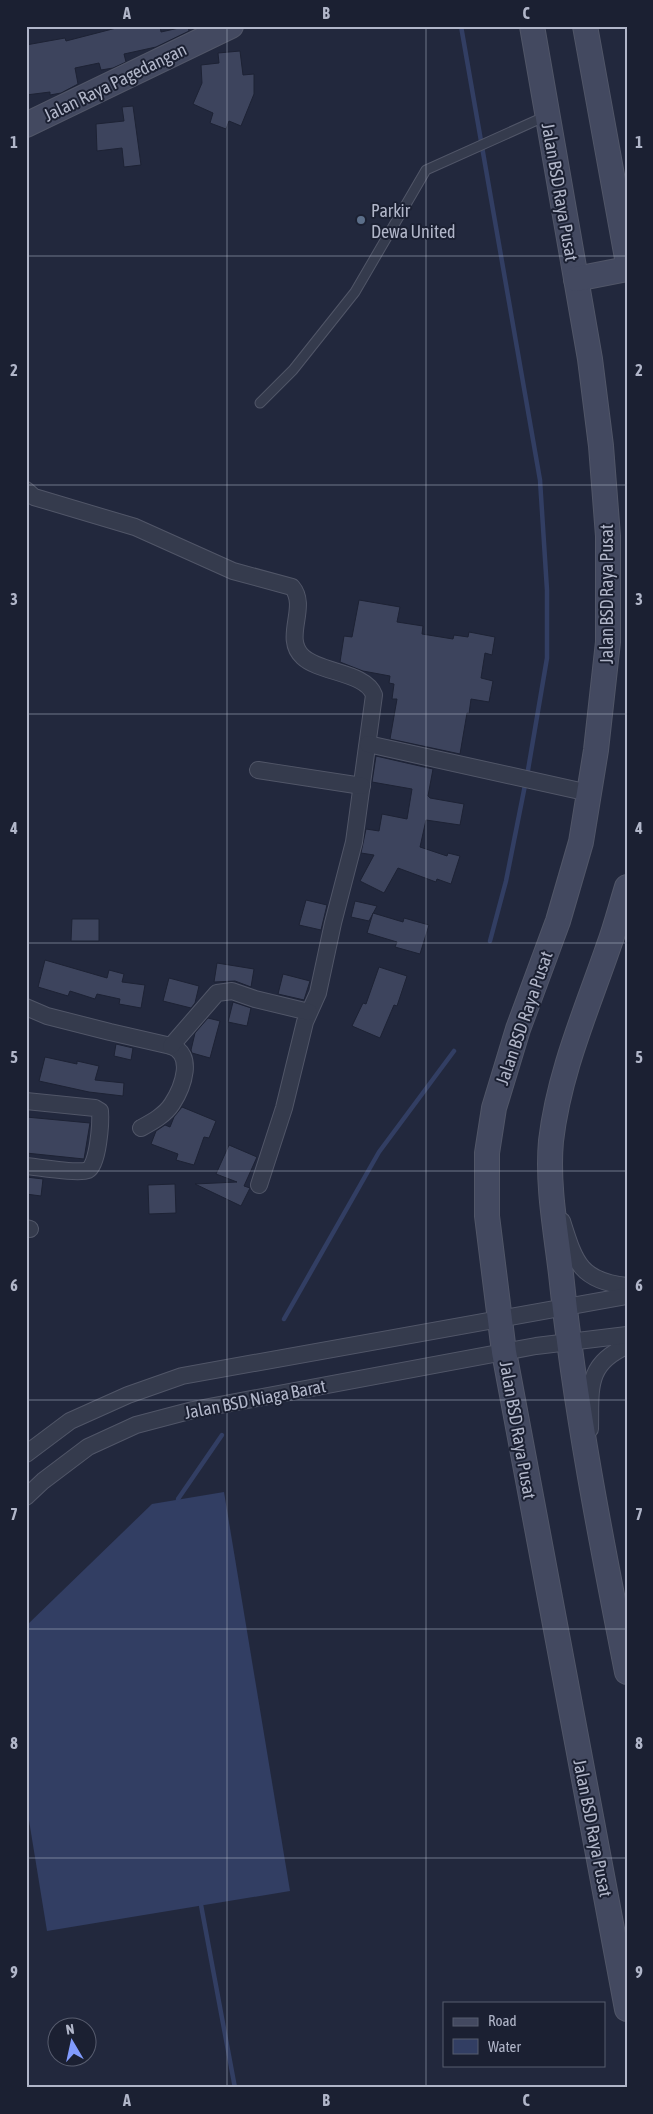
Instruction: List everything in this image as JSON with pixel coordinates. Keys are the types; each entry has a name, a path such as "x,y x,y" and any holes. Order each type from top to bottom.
{"main road":[{"name":"Jalan Raya Pagedangan","path":"26,125 231,26"},
{"name":"Jalan BSD Raya Pusat","path":"532,26 546,116 576,279 601,446 608,536 608,642 596,750 581,842 558,921 518,1029 494,1108 487,1153 487,1216 504,1352 627,2009"},
{"path":"585,26 627,258"},
{"path":"576,279 627,269"},
{"path":"627,886 610,943 574,1039 558,1099 551,1143 551,1185 568,1342 590,1481 627,1672"}],"street":[{"path":"26,490 34,498 135,528 233,570 292,587 296,592 298,601 294,636 302,657 312,664 362,681 372,690 374,703 354,842 333,923 318,993 309,1012 284,1108 259,1185"},
{"path":"368,744 589,793"},
{"path":"258,770 362,786"},
{"path":"171,1046 216,992 232,991 309,1012"},
{"path":"26,1007 47,1016 178,1048 185,1059 179,1088 172,1104 164,1113 141,1128"},
{"path":"26,1101 95,1108 100,1111 101,1119 94,1163 88,1170 79,1171 26,1166"},
{"path":"551,1185 573,1254 587,1273 605,1284 627,1286"},
{"name":"Jalan BSD Niaga Barat","path":"26,1454 70,1421 128,1395 182,1376 627,1296"},
{"name":"Jalan BSD Niaga Barat","path":"26,1497 43,1481 88,1447 136,1425 193,1410 504,1352 627,1335"},
{"path":"590,1481 591,1381 601,1363 617,1350 627,1346"}],"lane":[{"path":"260,403 293,370 356,292 426,170 546,116"}],"water":[{"path":"224,1492 290,1891 47,1931 26,1802 26,1626 152,1504"}],"building":[{"path":"124,26 160,26 161,32 188,26 189,31 156,47 124,54 126,62 113,68 101,70 99,63 75,68 78,84 61,93 50,95 50,92 26,95 26,45 65,38 66,41"},
{"path":"240,51 243,75 254,74 254,94 241,126 229,121 226,129 210,123 213,113 193,104 202,83 201,65 219,63 218,53"},
{"path":"133,106 141,165 124,167 122,148 97,151 96,124 124,121 122,107"},
{"path":"359,600 400,607 397,622 423,626 422,634 453,639 454,635 468,637 469,632 495,637 492,655 485,653 481,678 493,681 489,702 471,699 460,754 390,739 397,699 392,699 394,684 389,683 390,676 363,671 340,662 344,636 352,637"},
{"path":"376,756 433,769 428,796 430,798 464,804 460,825 426,820 420,847 447,856 448,853 460,856 451,884 437,879 436,882 398,868 384,893 360,881 374,855 361,853 366,829 379,831 382,814 407,819 412,789 372,782"},
{"path":"306,900 327,905 321,930 299,925"},
{"path":"355,901 377,906 369,921 351,917"},
{"path":"373,913 403,922 404,918 429,925 420,954 395,947 397,942 367,933"},
{"path":"72,919 99,919 99,941 71,941"},
{"path":"45,960 107,978 109,970 124,974 122,982 145,985 141,1008 119,1004 120,999 97,994 95,999 70,991 68,996 38,987"},
{"path":"217,963 254,969 251,987 235,981 214,982"},
{"path":"379,967 407,976 397,1006 394,1005 380,1038 352,1026 363,1003 366,1004"},
{"path":"283,974 310,981 304,1000 278,994"},
{"path":"169,978 199,986 195,1003 191,1008 163,1001"},
{"path":"233,1002 251,1008 247,1026 228,1022"},
{"path":"208,1018 220,1021 210,1058 192,1053 191,1050 195,1033"},
{"path":"116,1044 133,1048 131,1060 114,1056"},
{"path":"45,1057 77,1064 77,1061 99,1066 95,1080 124,1083 123,1096 89,1092 39,1081"},
{"path":"182,1107 216,1121 209,1138 204,1137 194,1165 176,1160 178,1154 151,1144 156,1131 165,1125 170,1127 174,1117"},
{"path":"26,1117 90,1123 84,1159 26,1153"},
{"path":"229,1145 257,1157 244,1186 250,1188 241,1206 195,1184 237,1182 216,1174"},
{"path":"26,1177 43,1179 41,1196 26,1194"},
{"path":"175,1184 176,1213 149,1214 148,1185"}],"waterway":[{"path":"461,26 540,480 547,590 547,658 528,770 506,881 490,941"},
{"path":"284,1319 379,1152 454,1051"},
{"path":"178,1499 222,1435"},
{"path":"201,1905 235,2088"}],"place":[{"name":"Parkir Dewa United","path":"361,220"}]}
